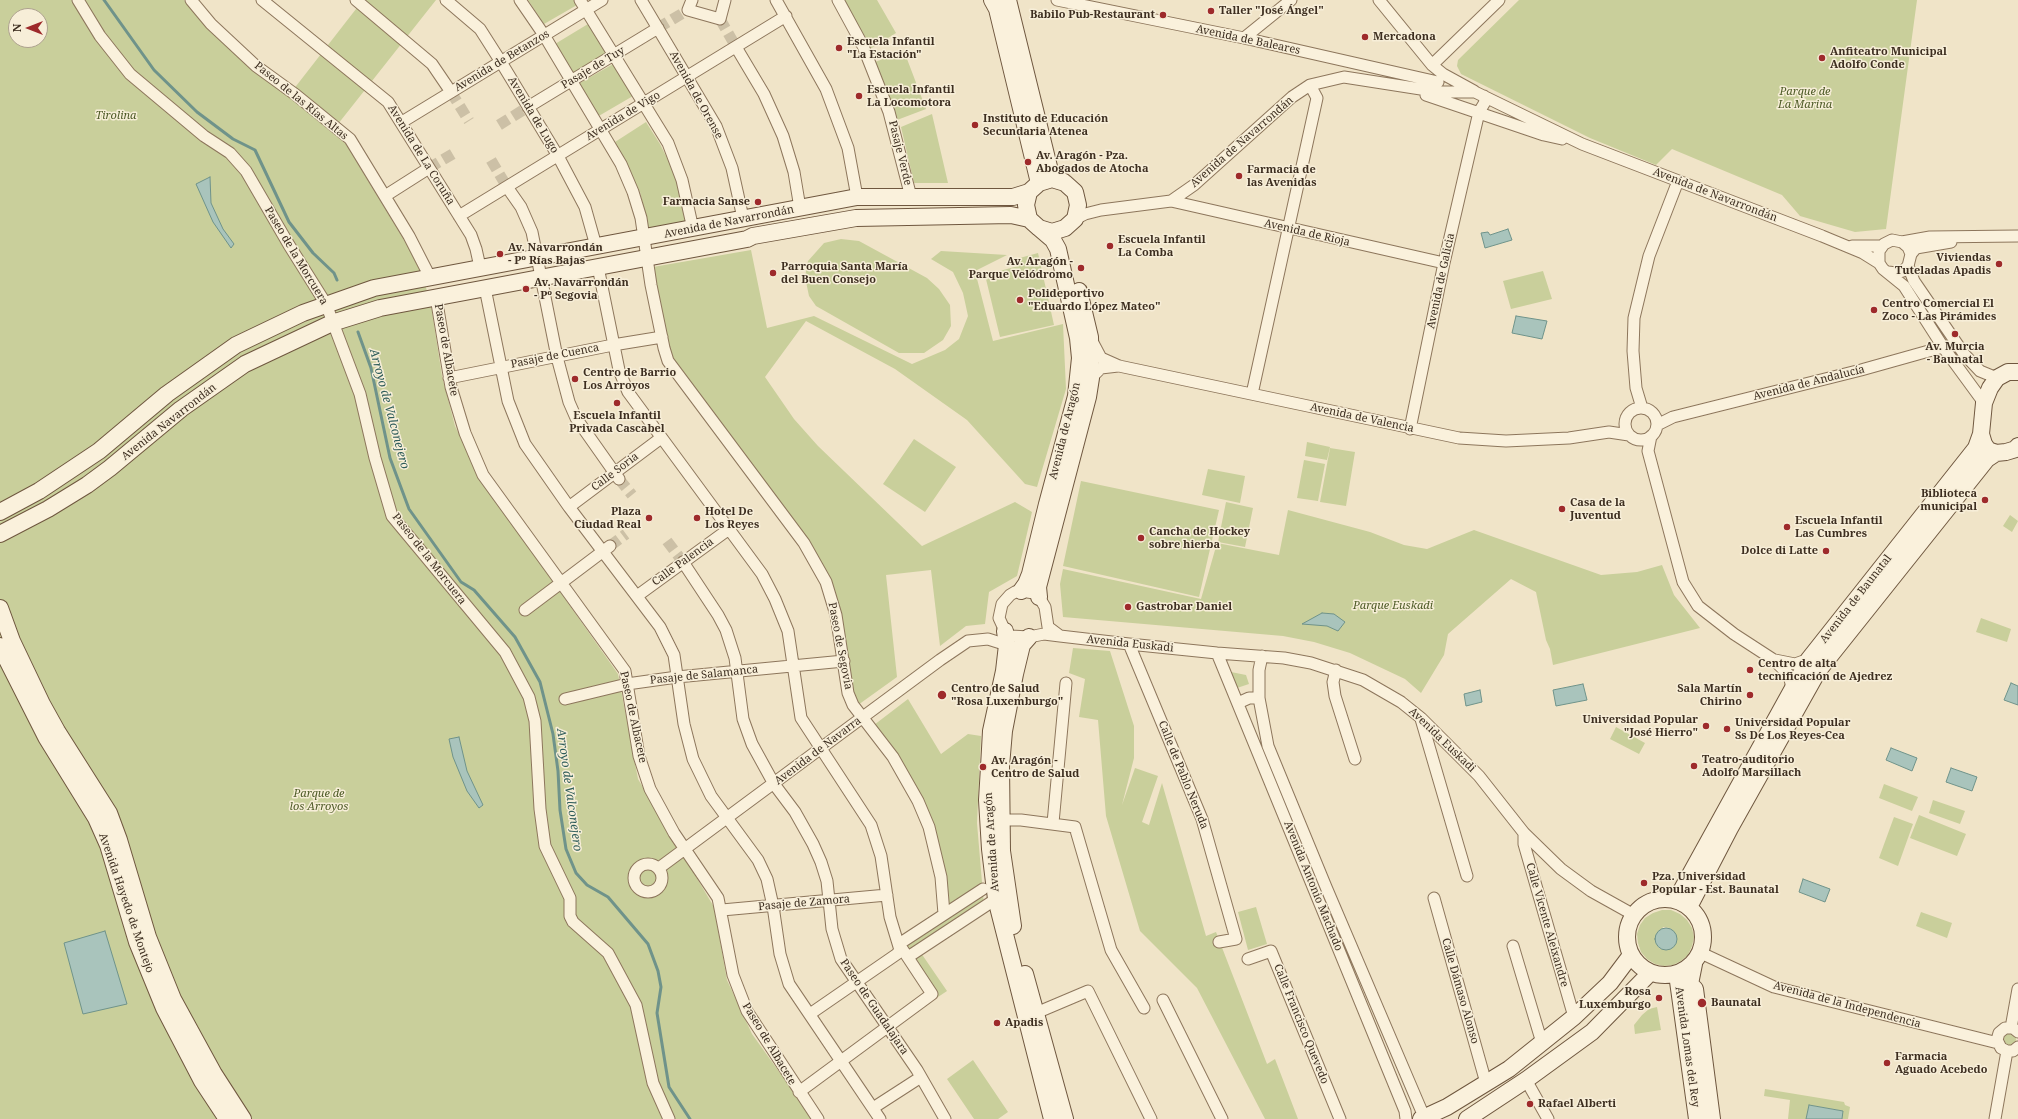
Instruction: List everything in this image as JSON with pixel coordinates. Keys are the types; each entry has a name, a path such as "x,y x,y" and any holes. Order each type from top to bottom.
{"main road":[{"path":"992,0 997,9 1034,188 1026,206 1034,224 1052,232 1070,224 1078,206 1070,188 1051,175 1008,0"},
{"path":"1034,188 1052,179 1070,188"},
{"name":"Avenida de Navarrondán","path":"430,277 857,198 1012,197 1034,188"},
{"path":"857,198 866,208 860,218"},
{"name":"Avenida de Navarrondán","path":"436,297 860,218 1011,215 1034,224"},
{"path":"743,219 753,227 747,238"},
{"name":"Avenida de Aragón","path":"1021,591 1030,574 1079,380 1078,338 1058,249 1053,240 1034,224"},
{"name":"Avenida de Aragón","path":"1039,597 1040,582 1088,397 1091,378 1090,337 1070,224"},
{"path":"595,246 603,256 598,266"},
{"path":"481,267 490,276 485,288"},
{"name":"Avenida Navarrondán","path":"0,512 39,490 99,451 167,394 236,345 281,322 326,304 374,288 430,277"},
{"name":"Avenida Navarrondán","path":"0,534 48,509 87,485 110,468 181,409 245,364 332,323 380,308 436,297"},
{"path":"1984,403 1997,378 2008,372 2018,372"},
{"name":"Avenida de Baunatal","path":"1683,904 1792,688 1809,659 1976,448 1981,434 1984,403"},
{"path":"1981,434 1984,444 1988,450 2010,454"},
{"name":"Avenida de Baunatal","path":"1683,904 1730,828 1818,671 1987,458 2010,454"},
{"path":"0,608 12,641 42,704 57,731 109,813 119,840 148,937 174,999 214,1074 243,1119"},
{"name":"Avenida de Aragón","path":"1003,631 1004,671 991,732 987,800 990,849 996,899 1052,1119"},
{"name":"Avenida de Aragón","path":"1031,636 1022,645 1004,731 1000,820 1008,903 1020,958 1065,1119"},
{"name":"Avenida Hayedo de Montejo","path":"0,646 46,737 96,818 108,845 137,942 164,1008 202,1081 227,1119"},
{"path":"1664,899 1683,904 1697,916 1703,928 1704,941 1697,958 1677,974 1663,976 1650,973 1638,966 1630,955 1627,941 1628,928 1634,915 1642,906 1653,901 1664,899"},
{"path":"1424,1118 1447,1107 1509,1069 1574,1017 1610,983 1630,955"},
{"name":"Avenida Lomas del Rey","path":"1697,958 1690,984 1695,989 1712,1119"},
{"path":"1472,1118 1592,1032 1650,973"},
{"name":"Avenida Lomas del Rey","path":"1677,974 1697,1119"}],"street":[{"name":"Paseo de la Morcuera","path":"78,0 100,36 130,74 204,136 230,153 246,171 289,245 326,304 360,394 375,458 392,516 505,652 529,697 535,721 540,810 544,846 570,898 570,916 573,922 608,953 636,1005 653,1083 668,1119"},
{"name":"Paseo de las Rías Altas","path":"191,0 211,24 256,66 300,98 350,139 409,236 430,277"},
{"name":"Avenida de La Coruña","path":"262,0 388,102 402,122 459,216 476,248 481,267"},
{"path":"356,0 432,64 451,92"},
{"name":"Avenida de Lugo","path":"446,0 480,29 558,156 585,207 595,246"},
{"name":"Paseo de Segovia","path":"520,0 544,35 624,171 637,204 645,238 651,285 668,361 804,543 826,582 836,615 848,693 853,705 864,717 893,756 918,801 929,827 941,877 944,914"},
{"name":"Avenida de Betanzos","path":"402,122 544,35 584,4 602,0"},
{"name":"Avenida de Orense","path":"641,0 688,76 716,126 732,168 743,219"},
{"path":"692,0 688,10 720,19 724,0"},
{"path":"776,0 826,89 848,148 857,198"},
{"name":"Pasaje Verde","path":"838,0 863,46 889,112 911,198"},
{"name":"Avenida de Baleares","path":"1057,0 1244,38 1438,82"},
{"path":"1244,38 1290,0"},
{"path":"1380,0 1432,66 1476,93 1463,102 1464,107"},
{"path":"1432,66 1496,1"},
{"path":"584,4 674,155 682,180 694,229"},
{"name":"Avenida de Vigo","path":"459,216 786,16"},
{"name":"Pasaje de Tuy","path":"528,107 658,28"},
{"path":"736,47 764,94 783,136 794,172 800,208"},
{"name":"Avenida de Navarrondán","path":"1070,224 1085,214 1101,210 1171,201 1194,185 1292,97 1310,85 1344,77 1440,92 1476,93 1582,144 1848,246 1879,263"},
{"name":"Avenida de Navarrondán","path":"1383,82 1464,107 1544,135 1582,144"},
{"path":"1252,394 1317,98 1310,85"},
{"name":"Avenida de Galicia","path":"1410,429 1444,263 1479,112 1485,102 1476,93"},
{"name":"Avenida de Galicia","path":"1464,107 1473,120 1474,133"},
{"path":"385,196 429,168"},
{"path":"1637,409 1633,351 1634,318 1649,256 1678,181"},
{"path":"507,187 521,207 532,232 557,357 566,391 576,418 617,476"},
{"path":"1070,188 1084,204 1101,210"},
{"name":"Avenida de Rioja","path":"1171,201 1288,229 1444,263"},
{"path":"1984,403 1944,347 1904,286 1879,263 1878,256 1882,246 1892,240 1902,242 1930,237 2018,236"},
{"path":"1888,272 1896,273 1903,271 1908,266 1911,254 1916,248 1978,237"},
{"path":"1902,242 1908,247 1911,254"},
{"name":"Avenida de Navarrondán","path":"1848,246 1882,246"},
{"path":"598,266 613,345 619,370 628,392 762,574 775,599 788,631 801,718 871,825 881,856 894,931 900,950 897,954 810,1014"},
{"path":"1908,266 1914,281 1964,354 1980,371 1997,378"},
{"path":"485,288 508,401 525,444 569,507 607,548 637,596 660,627 674,655 684,724 693,759 711,796 728,817 761,866 767,878 780,954 789,984 880,1119"},
{"name":"Paseo de Albacete","path":"436,297 449,378 465,433 483,475 625,671 639,756 650,789 674,833 718,898 722,910 723,931 733,975 747,1010 818,1119"},
{"name":"Pasaje de Cuenca","path":"449,378 500,366 662,337"},
{"path":"1090,337 1101,358 1119,366"},
{"name":"Avenida de Andalucía","path":"1656,425 1673,417 1861,370 1944,347"},
{"path":"1091,378 1101,368 1119,366"},
{"name":"Avenida de Valencia","path":"1119,366 1410,429 1459,438 1506,441 1569,438 1609,432 1634,437"},
{"path":"1637,409 1653,414 1656,425 1651,436 1648,451 1684,582 1698,606 1734,634 1774,660 1789,675 1792,688"},
{"path":"1637,409 1625,420 1625,426 1648,451"},
{"name":"Avenida de Andalucía","path":"1653,414 1673,417"},
{"name":"Avenida de Valencia","path":"1609,432 1625,420"},
{"path":"1634,437 1644,440 1651,436"},
{"name":"Calle Soria","path":"569,507 617,476 661,438"},
{"name":"Calle Palencia","path":"637,596 729,528"},
{"path":"525,610 607,548"},
{"name":"Paseo de Guadalajara","path":"683,562 718,614 726,630 734,658 740,702 747,733 774,784 795,812 813,844 827,880 832,929 841,959 921,1077 945,1119"},
{"path":"980,639 998,641 1003,631 1004,600 1010,595 1021,591 1034,593 1039,597 1045,607 1048,627 1060,636"},
{"path":"980,639 996,627 1011,636 1031,636 1041,629 1046,615"},
{"name":"Avenida Euskadi","path":"1031,636 1044,634 1217,653 1262,656 1311,663 1363,680 1401,702 1421,718 1479,776 1524,832 1561,869 1591,891 1634,915"},
{"name":"Avenida de Navarra","path":"659,868 822,749 940,660 968,641 980,639"},
{"name":"Calle de Pablo Neruda","path":"1129,644 1202,819 1236,939 1219,942"},
{"name":"Avenida Antonio Machado","path":"1217,653 1400,1098 1405,1111 1406,1119"},
{"name":"Avenida Antonio Machado","path":"1262,656 1259,670 1259,698 1268,746 1424,1118"},
{"path":"1774,660 1795,664 1809,659"},
{"name":"Pasaje de Salamanca","path":"565,699 627,684 677,677 844,662"},
{"path":"1336,670 1333,682 1335,696 1355,759"},
{"path":"1053,823 1066,683"},
{"path":"1238,703 1249,698 1259,698"},
{"path":"1421,718 1467,876"},
{"path":"1000,820 1053,823 1075,827 1111,950 1144,1008"},
{"name":"Calle Vicente Aleixandre","path":"1524,832 1524,844 1574,1017"},
{"path":"899,944 983,889"},
{"name":"Pasaje de Zamora","path":"722,910 887,895"},
{"name":"Calle Dámaso Alonso","path":"1434,898 1486,1083"},
{"path":"908,957 996,899"},
{"path":"799,1092 932,994 899,944"},
{"path":"1513,946 1542,1042"},
{"name":"Calle Francisco Quevedo","path":"1248,959 1271,951 1340,1119"},
{"name":"Avenida de la Independencia","path":"1697,958 1774,987 1998,1043"},
{"path":"2018,989 2014,1030 2005,1028 1999,1033 1998,1043 2001,1048 2007,1051 2012,1051 2018,1047"},
{"path":"1036,1013 1088,991 1151,1119"},
{"path":"1163,1000 1222,1119"},
{"path":"1995,1119 2007,1051"},
{"path":"873,1108 921,1077"},
{"path":"1526,1080 1548,1119"},
{"path":"1400,1098 1412,1090"}],"green space":[{"name":"Parque de los Arroyos","path":"0,0 184,0 211,32 346,144 421,268 432,311 442,376 455,426 480,478 618,674 638,779 714,907 727,980 752,1034 813,1119 0,1119"},
{"path":"363,0 436,0 338,124 293,90"},
{"path":"528,0 574,0 577,5 544,24"},
{"path":"842,0 877,0 896,33 870,49"},
{"name":"Parque de La Marina","path":"1519,0 1917,0 1886,229 1855,232 1800,216 1782,195 1672,149 1656,165 1590,138 1461,74 1457,66 1458,60"},
{"path":"588,24 607,55 572,75 555,44"},
{"path":"904,51 926,109 897,120 875,62"},
{"path":"615,63 633,96 597,117 578,84"},
{"path":"932,114 948,183 914,183 901,127"},
{"path":"646,122 660,144 678,180 687,222 649,230 640,192 615,142"},
{"path":"841,239 859,241 927,278 939,289 950,305 951,326 943,340 924,353 899,353 816,306 809,296 805,277 808,261 824,243"},
{"path":"751,250 767,328 814,316 912,364 945,350 959,339 968,316 963,293 953,272 931,259 941,251 1007,255 975,271 993,341 1063,324 1066,389 1037,487 1025,484 967,420 895,369 806,321 765,377 794,419 818,446 922,546 1015,502 1032,512 1017,576 989,592 985,624 966,626 940,646 931,570 886,575 897,677 858,705 854,701 835,598 669,356 653,267"},
{"name":"Polideportivo \"Eduardo López Mateo\"","path":"1038,253 1054,325 1000,337 985,275 1018,266 1016,259"},
{"path":"1543,271 1552,299 1511,309 1503,281"},
{"path":"914,439 956,467 925,512 883,484"},
{"path":"1307,442 1330,447 1327,460 1305,456"},
{"path":"1330,448 1355,452 1346,506 1320,502"},
{"path":"1304,460 1325,464 1318,501 1297,498"},
{"path":"1208,469 1245,476 1240,503 1202,495"},
{"name":"Cancha de Hockey sobre hierba","path":"1081,481 1219,510 1199,597 1063,566"},
{"path":"1226,502 1253,508 1245,547 1218,542"},
{"name":"Parque Euskadi","path":"1288,510 1370,532 1404,545 1427,549 1474,530 1601,575 1637,572 1662,565 1674,595 1700,628 1553,665 1536,592 1511,579 1448,634 1444,655 1421,693 1405,679 1350,653 1314,642 1283,636 1063,617 1060,584 1063,569 1201,599 1217,543 1279,555"},
{"path":"2010,515 2018,521 2012,532 2003,526"},
{"path":"1981,618 2011,629 2007,642 1976,632"},
{"path":"1073,648 1110,651 1134,726 1134,758 1122,805 1135,768 1158,776 1142,822 1149,825 1162,783 1206,936 1216,932 1267,1064 1275,1059 1298,1119 1265,1119 1197,988 1140,931 1106,816 1098,720 1079,717 1085,679 1069,673"},
{"path":"1226,671 1246,675 1249,684 1234,689"},
{"path":"908,699 941,754 968,734 981,736 977,823 984,906 921,953 947,991 938,997 908,951 906,943 949,915 942,860 874,725"},
{"path":"1616,727 1645,743 1639,754 1610,739"},
{"path":"1884,784 1918,797 1912,811 1879,798"},
{"path":"1933,800 1965,811 1960,824 1929,813"},
{"path":"1919,815 1966,834 1957,856 1910,838"},
{"path":"1894,817 1913,824 1898,866 1879,858"},
{"path":"1256,907 1267,944 1248,950 1238,912"},
{"path":"1662,910 1671,910 1680,914 1687,920 1692,928 1694,937 1688,955 1673,965 1664,966 1655,964 1647,959 1641,952 1637,934 1640,925 1645,918","holes":["1663,927 1670,928 1677,941 1673,947 1666,950 1659,948 1655,942"]},
{"path":"1921,912 1952,923 1947,938 1916,926"},
{"path":"1657,1007 1661,1030 1635,1034 1634,1025 1642,1015 1649,1009"},
{"path":"2010,1033 2014,1035 2016,1039 2014,1043 2010,1045 2006,1043 2004,1039 2006,1035"},
{"path":"973,1060 1008,1112 998,1119 974,1119 947,1079"},
{"path":"1765,1089 1844,1102 1845,1105 1850,1107 1848,1119 1842,1119 1843,1111 1809,1105 1806,1119 1788,1119 1790,1100 1764,1096"}],"water":[{"path":"210,177 211,203 223,229 234,244 231,248 213,222 196,184"},
{"path":"1508,229 1512,240 1485,248 1481,233 1488,232 1490,235"},
{"path":"1516,316 1547,321 1542,339 1512,333"},
{"path":"1322,613 1334,614 1345,622 1338,631 1327,626 1302,624"},
{"path":"2011,683 2018,686 2018,705 2004,700"},
{"path":"1583,684 1587,700 1556,706 1553,690"},
{"path":"1480,690 1482,702 1466,706 1464,694"},
{"path":"459,737 467,771 483,805 479,808 467,791 453,757 449,739"},
{"path":"1891,748 1917,758 1912,771 1886,760"},
{"path":"1951,768 1977,777 1972,791 1946,782"},
{"path":"1803,879 1830,889 1825,902 1799,892"},
{"path":"1666,928 1674,931 1677,939 1674,947 1666,950 1658,947 1655,939 1658,931"},
{"path":"105,931 127,1004 83,1014 64,943"},
{"path":"1809,1105 1843,1111 1842,1119 1806,1119"}],"waterway":[{"name":"Arroyo de Valconejero","path":"104,0 154,70 197,112 233,139 255,150 289,222 313,253 334,273 337,280"},
{"name":"Arroyo de Valconejero","path":"358,332 371,368 390,458 409,509 461,582 474,590 515,637 540,682 553,734 558,771 560,810 566,849 576,873 587,885 608,897 648,944 658,971 661,987 657,1013 669,1087 690,1119"}],"tunnel":[{"path":"658,28 688,10"},
{"path":"720,19 736,47"},
{"path":"451,92 469,121"},
{"path":"499,125 528,107"},
{"path":"429,168 456,152"},
{"path":"491,160 507,187"},
{"path":"619,479 632,495"},
{"path":"610,546 626,534"},
{"path":"667,541 683,562"}],"place":[{"name":"Taller \"José Ángel\"","path":"1211,11"},
{"name":"Babilo Pub-Restaurant","path":"1163,15"},
{"name":"Mercadona","path":"1365,37"},
{"name":"Escuela Infantil \"La Estación\"","path":"839,48"},
{"name":"Anfiteatro Municipal Adolfo Conde","path":"1822,58"},
{"name":"Escuela Infantil La Locomotora","path":"859,96"},
{"name":"Instituto de Educación Secundaria Atenea","path":"975,125"},
{"name":"Av. Aragón - Pza. Abogados de Atocha","path":"1028,162"},
{"name":"Farmacia de las Avenidas","path":"1239,176"},
{"name":"Farmacia Sanse","path":"758,202"},
{"name":"Escuela Infantil La Comba","path":"1110,246"},
{"name":"Av. Navarrondán - Pº Rías Bajas","path":"500,254"},
{"name":"Viviendas Tuteladas Apadis","path":"1999,264"},
{"name":"Av. Aragón - Parque Velódromo","path":"1081,268"},
{"name":"Parroquia Santa María del Buen Consejo","path":"773,273"},
{"name":"Av. Navarrondán - Pº Segovia","path":"526,289"},
{"name":"Polideportivo \"Eduardo López Mateo\"","path":"1020,300"},
{"name":"Centro Comercial El Zoco - Las Pirámides","path":"1874,310"},
{"name":"Av. Murcia - Baunatal","path":"1955,334"},
{"name":"Centro de Barrio Los Arroyos","path":"575,379"},
{"name":"Escuela Infantil Privada Cascabel","path":"617,403"},
{"name":"Biblioteca municipal","path":"1985,500"},
{"name":"Casa de la Juventud","path":"1562,509"},
{"name":"Plaza Ciudad Real","path":"649,518"},
{"name":"Hotel De Los Reyes","path":"697,518"},
{"name":"Escuela Infantil Las Cumbres","path":"1787,527"},
{"name":"Cancha de Hockey sobre hierba","path":"1141,538"},
{"name":"Dolce di Latte","path":"1826,551"},
{"name":"Gastrobar Daniel","path":"1128,607"},
{"name":"Centro de alta tecnificación de Ajedrez","path":"1750,670"},
{"name":"Centro de Salud \"Rosa Luxemburgo\"","path":"942,695"},
{"name":"Sala Martín Chirino","path":"1750,695"},
{"name":"Universidad Popular \"José Hierro\"","path":"1706,726"},
{"name":"Universidad Popular Ss De Los Reyes-Cea","path":"1727,729"},
{"name":"Teatro-auditorio Adolfo Marsillach","path":"1694,766"},
{"name":"Av. Aragón - Centro de Salud","path":"983,767"},
{"name":"Pza. Universidad Popular - Est. Baunatal","path":"1644,883"},
{"name":"Rosa Luxemburgo","path":"1659,998"},
{"name":"Baunatal","path":"1702,1003"},
{"name":"Apadis","path":"997,1023"},
{"name":"Farmacia Aguado Acebedo","path":"1887,1063"},
{"name":"Rafael Alberti","path":"1530,1104"}],"park label":[{"name":"Tirolina","path":"116,116"}]}
